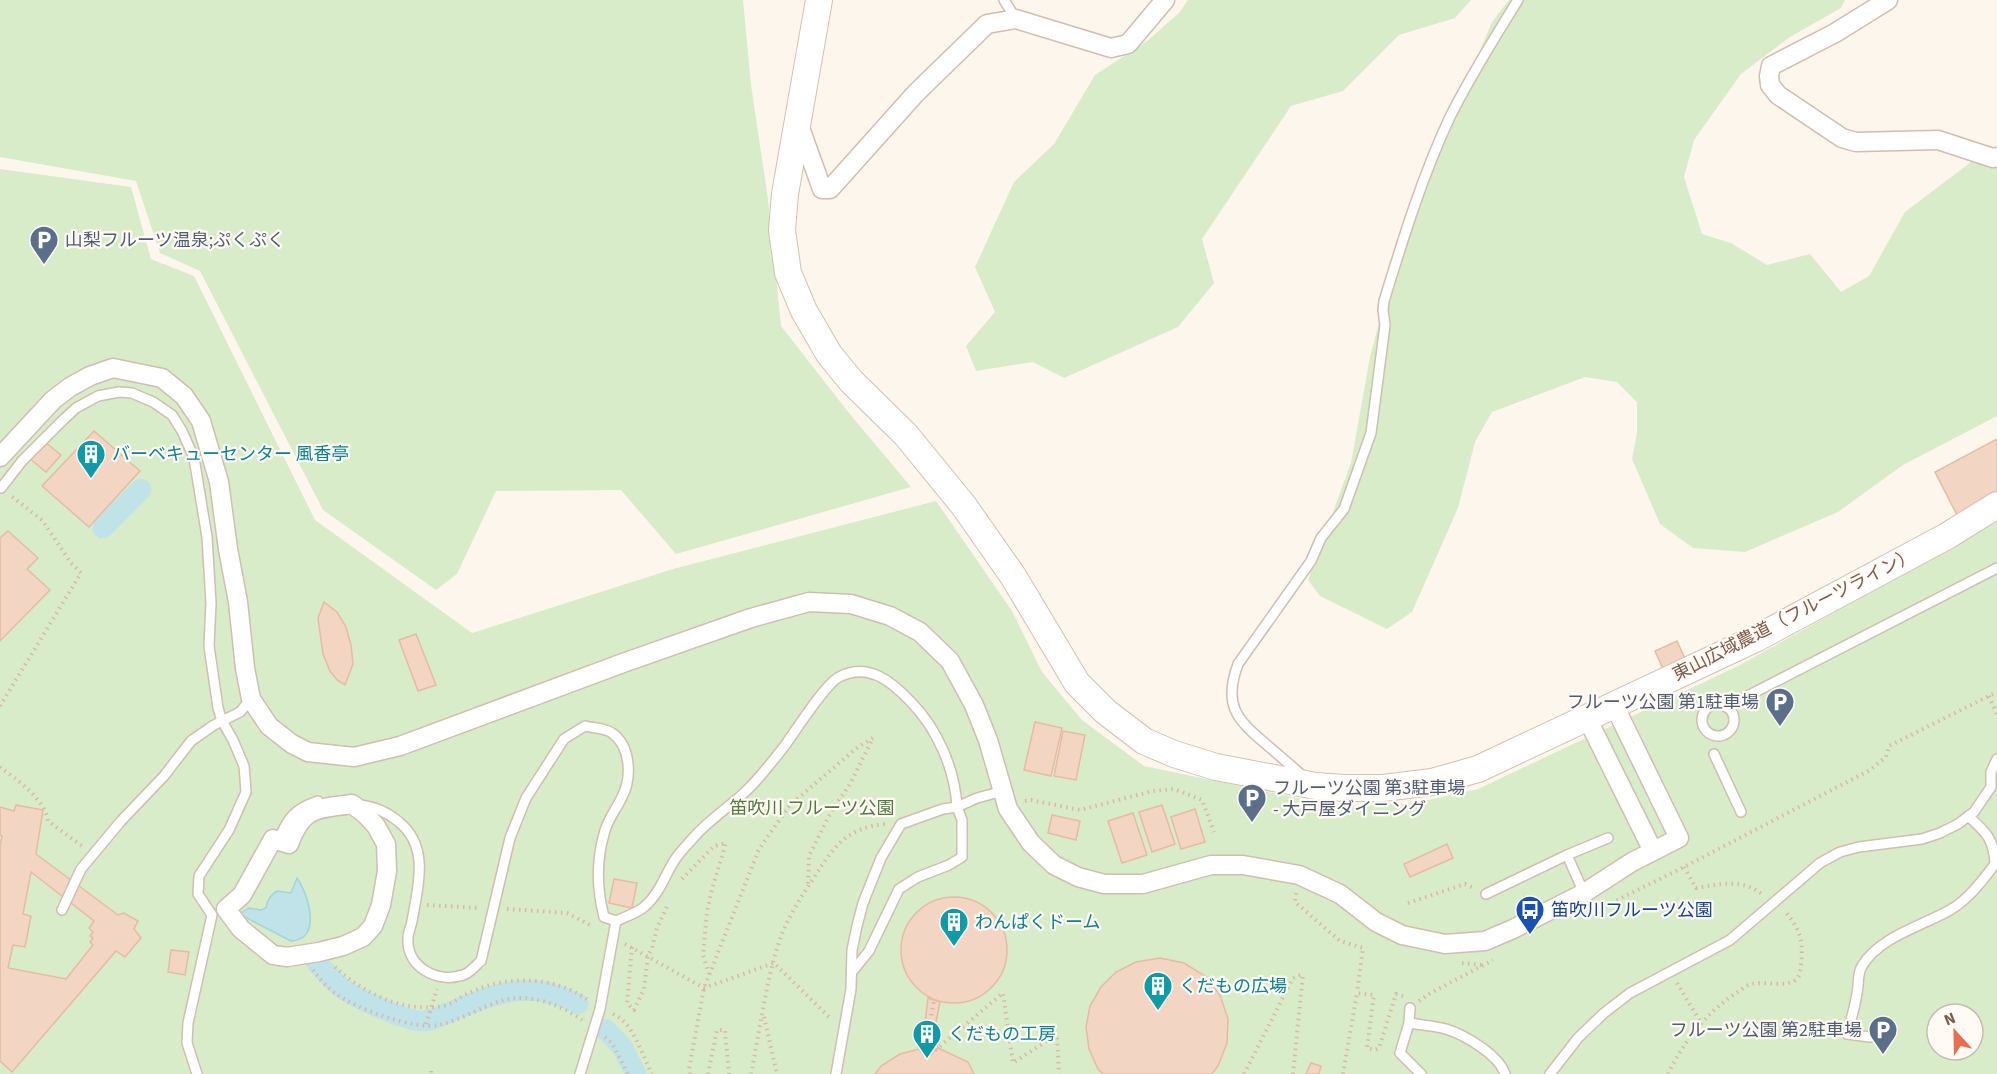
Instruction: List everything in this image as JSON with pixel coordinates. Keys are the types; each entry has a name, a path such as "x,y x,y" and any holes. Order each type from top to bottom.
{"street":[{"name":"東山広域農道（フルーツライン）","path":"819,0 785,194 782,230 788,273 804,311 829,354 851,381 906,435 964,506 1014,576 1077,683 1106,712 1144,741 1174,754 1216,767 1316,786 1383,788 1432,782 1478,769 1757,638 1947,536 1997,505"},
{"path":"797,121 822,189 830,189 916,93 987,24 1016,19 1111,48 1120,47 1128,44 1165,0"},
{"path":"1888,0 1835,33 1772,66 1769,75 1770,85 1778,95 1842,138 1856,142 1938,140 1993,158 1997,157"},
{"path":"0,457 52,400 90,376 112,368 162,378 184,396 201,421 219,482 251,699 270,726 292,744 308,752 354,757 400,747 622,663 751,618 809,602 851,604 890,616 920,632 950,661 974,705 988,741 1004,798 1031,843 1054,865 1078,877 1104,884 1143,884 1211,865 1243,865 1299,875 1340,894 1376,922 1402,935 1445,944 1485,941 1584,893 1632,862 1679,838 1614,705"},
{"path":"1587,718 1653,851"},
{"path":"361,805 386,844 387,871 381,905 373,926 363,937 334,949 287,957 273,955 241,929 226,909 242,895 273,839 289,844 293,832 310,812 326,806 361,805"}],"lane":[{"path":"1004,0 1016,19"},
{"path":"1316,786 1240,721 1232,702 1233,676 1238,664 1311,561 1322,538 1344,509 1371,433 1385,325 1384,300 1424,178 1450,118 1480,62 1518,0"},
{"path":"1,488 22,461 76,408 98,396 119,392 132,393 153,402 172,415 194,458 209,562 211,603 209,646 222,721 244,766 246,792 229,830 199,876 198,894 212,915 188,1023 187,1043 197,1074"},
{"path":"1726,706 1997,568"},
{"path":"361,805 384,811 396,819 408,829 415,841 420,867 408,938 410,954 426,973 453,978 466,975 480,961 510,838 526,798 564,738 585,726 611,732 623,745 628,762 628,776 623,795 610,816 599,859 600,900 604,917 616,921 644,907 661,888 676,858 701,829 743,794 763,773 820,696 839,677 863,671 883,677 915,705 937,737 956,786 957,807 962,820 962,857 950,865 918,877 899,889 869,951 852,972"},
{"path":"62,910 81,869 121,821 164,776 190,741 240,712 251,699"},
{"path":"1714,754 1741,812"},
{"path":"1550,1074 1578,1038 1630,993 1730,940 1820,863 1840,852 1859,847 1922,839 1958,824 1994,788 1991,772 1997,759"},
{"path":"836,1074 852,972 852,950 863,903 881,858 901,824 943,809 957,807 977,798 1004,798"},
{"path":"1870,1037 1847,1034 1860,969 1868,957 1876,947 1951,909 1975,890 1995,864 1994,846 1986,832 1968,816"},
{"path":"1486,894 1608,838"},
{"path":"1567,855 1584,893"},
{"path":"212,915 232,916"},
{"path":"580,1074 600,1009 616,921"},
{"path":"1410,1008 1409,1023 1400,1053 1421,1074"},
{"path":"1409,1023 1448,1030 1471,1041 1489,1053 1505,1074"}],"path":[{"path":"0,706 81,573 71,563 42,520 1,488"},
{"path":"1590,913 1870,770 1886,757 1889,746 1997,692"},
{"path":"1989,696 1997,715"},
{"path":"690,1074 704,988 759,849 790,805 858,747 873,738 809,856 808,885"},
{"path":"0,767 40,803 47,812 48,821 93,855"},
{"path":"1004,798 1031,800 1080,810 1153,791 1174,789 1202,800 1214,832"},
{"path":"751,1074 774,963 783,932 796,903 831,850 850,834 872,825 901,824"},
{"path":"679,882 714,846 726,843 707,912 703,955 709,975"},
{"path":"1668,1074 1681,1049 1720,1003 1749,985 1794,981 1800,975 1803,944 1785,911 1753,887 1735,883 1696,888 1684,867"},
{"path":"1408,903 1465,884 1486,894"},
{"path":"1305,895 1297,889 1295,902 1340,941 1363,948 1343,1074"},
{"path":"632,947 627,1003 634,1010 644,989 648,956 657,928 671,897"},
{"path":"415,903 567,912 704,988 774,963"},
{"path":"303,953 308,964 321,980 336,993 371,1012 397,1021 436,1026 505,1000 551,1003 581,1018 612,1043 628,1074"},
{"path":"1410,1008 1429,994 1500,956"},
{"path":"774,963 835,1023"},
{"path":"1460,963 1482,965"},
{"path":"1670,972 1701,1023"},
{"path":"1244,1074 1293,978 1303,974 1293,1074"},
{"path":"934,1000 925,1032 926,1058 1003,993 1013,1063 1056,1034 1059,1074"},
{"path":"1357,993 1374,995 1366,1048 1375,1050 1379,1048 1396,994 1409,998 1410,1008"},
{"path":"426,1024 432,1007"},
{"path":"600,1009 617,1016 632,1030 640,1053 652,1074"},
{"path":"763,1014 777,1074"},
{"path":"708,1074 717,1030 725,1030 729,1074"}],"green space":[{"path":"0,0 743,0 751,85 768,199 781,326 911,487 676,554 621,490 496,491 457,574 436,590 323,510 200,271 160,253 136,181 0,157"},
{"path":"1188,0 1471,0 1455,18 1399,35 1343,91 1291,106 1202,239 1214,283 1178,327 1064,378 1033,362 976,371 966,346 995,312 975,267 1014,182 1054,144 1095,75 1147,41 1179,13"},
{"path":"1509,0 1845,0 1841,8 1790,37 1741,74 1694,140 1684,177 1702,234 1731,243 1767,265 1810,254 1841,292 1869,276 1905,212 1971,162 1997,164 1997,416 1903,465 1838,512 1745,552 1693,548 1660,524 1632,459 1637,433 1637,402 1617,382 1585,377 1492,412 1475,442 1458,508 1412,612 1387,629 1320,596 1308,580 1351,463 1370,357 1387,293 1456,107 1492,22"},
{"name":"笛吹川 フルーツ公園","path":"0,169 131,187 151,259 194,276 315,520 472,633 673,569 936,501 1012,611 1042,672 1082,720 1144,766 1341,807 1414,803 1478,789 1738,666 1997,522 1997,1074 0,1074"}],"water":[{"path":"297,878 309,905 310,916 307,933 301,939 291,941 239,914 249,908 261,910 266,908 269,898 277,891 291,893"}],"building":[{"name":"バーベキューセンター 風香亭","path":"94,431 140,471 89,527 42,486"},
{"path":"1997,439 1997,494 1957,515 1935,472"},
{"path":"45,442 61,455 46,472 30,459"},
{"path":"8,531 38,558 27,569 50,590 0,641 0,538"},
{"path":"324,602 337,612 346,627 351,645 353,664 345,685 337,680 330,671 323,654 318,618"},
{"path":"416,634 436,685 418,691 399,640"},
{"path":"1677,641 1686,661 1664,671 1655,651"},
{"path":"1035,722 1062,728 1051,776 1024,770"},
{"path":"1063,731 1085,735 1076,780 1054,776"},
{"path":"16,805 43,810 36,854 118,915 124,913 138,921 134,929 141,938 125,957 116,951 12,1072 0,1061 0,846 2,836 0,835 0,807 14,811","holes":["31,872 94,921 89,928 93,932 90,936 93,938 90,942 93,945 66,979 8,968 13,945 25,947 31,916 23,914"]},
{"path":"1162,805 1175,844 1152,852 1139,812"},
{"path":"1195,809 1205,842 1181,849 1171,817"},
{"path":"1133,813 1147,855 1122,863 1108,821"},
{"path":"1052,815 1080,821 1076,840 1048,833"},
{"path":"1447,844 1453,858 1410,877 1404,864"},
{"path":"614,879 637,883 632,908 609,903"},
{"name":"わんぱくドーム","path":"954,897 974,901 992,912 1003,930 1007,950 1003,970 992,988 974,999 954,1003 934,999 916,988 905,970 901,950 905,930 916,912 934,901"},
{"path":"171,950 189,952 185,975 168,972"},
{"name":"くだもの広場","path":"1160,958 1184,963 1205,976 1220,995 1228,1019 1227,1043 1218,1066 1212,1074 1103,1074 1098,1069 1089,1049 1086,1027 1090,1006 1101,987 1116,972 1136,962"},
{"path":"928,998 940,1002 934,1032 938,1048 926,1058 919,1049 922,1048"},
{"name":"くだもの工房","path":"938,1048 968,1062 974,1074 875,1074 881,1066 900,1054 919,1049 926,1058"},
{"path":"1311,1063 1321,1066 1319,1074 1306,1074"}],"waterway":[{"path":"103,528 141,489"},
{"path":"313,957 322,969 348,992 382,1009 418,1021 429,1020 491,997 519,991 547,992 578,1004"},
{"path":"605,1029 622,1047 636,1074"}],"place":[{"name":"山梨フルーツ温泉;ぷくぷく","path":"44,266"},
{"name":"バーベキューセンター 風香亭","path":"91,480"},
{"name":"フルーツ公園 第1駐車場","path":"1780,728"},
{"name":"フルーツ公園 第3駐車場 - 大戸屋ダイニング","path":"1252,824"},
{"name":"笛吹川フルーツ公園","path":"1530,936"},
{"name":"わんぱくドーム","path":"954,948"},
{"name":"くだもの広場","path":"1158,1012"},
{"name":"フルーツ公園 第2駐車場","path":"1883,1056"},
{"name":"くだもの工房","path":"927,1060"}]}
